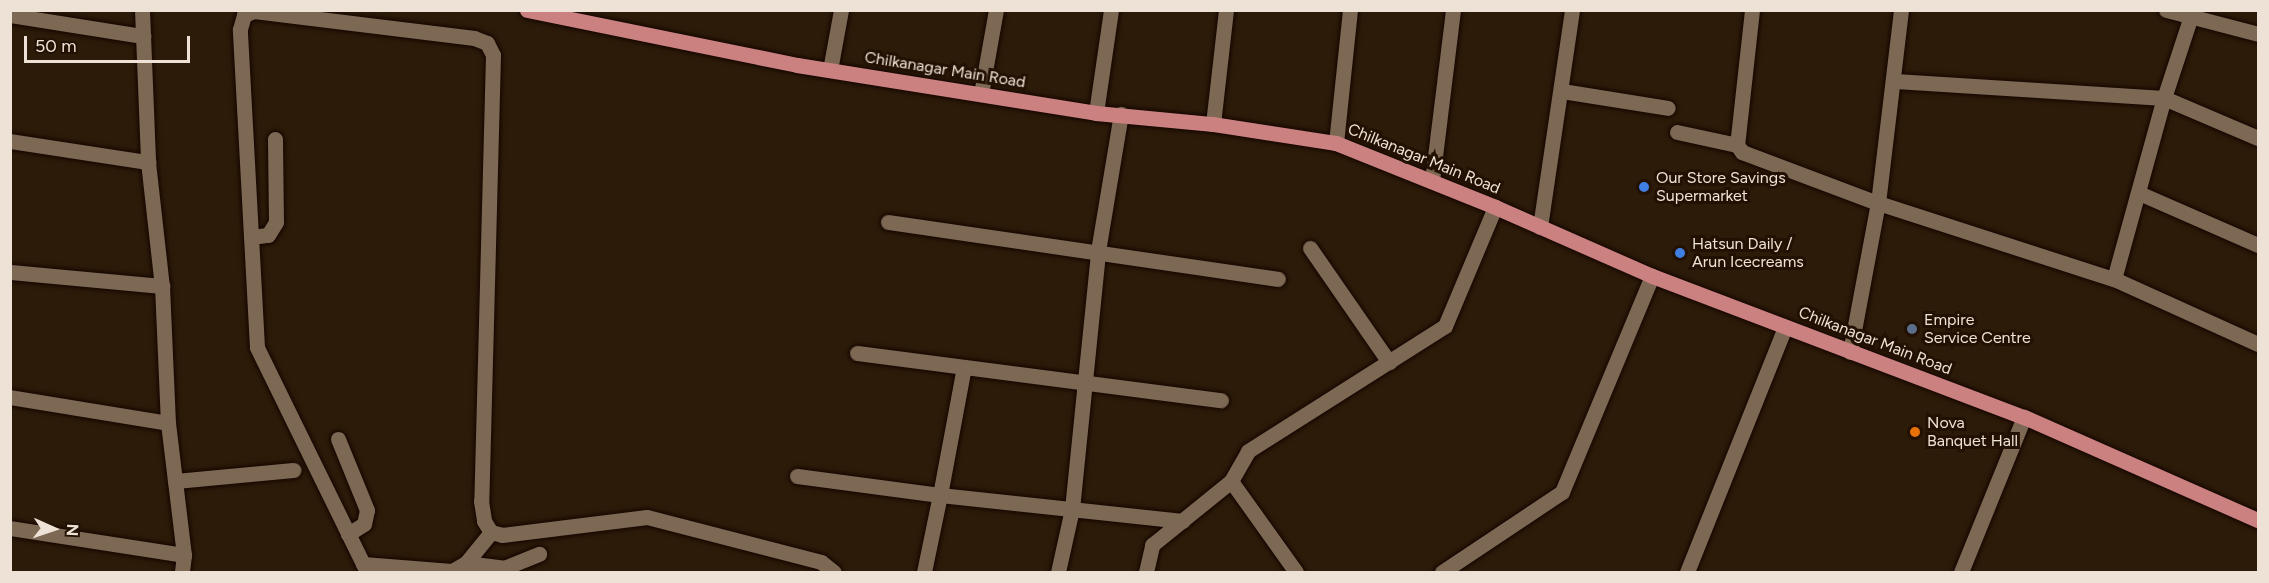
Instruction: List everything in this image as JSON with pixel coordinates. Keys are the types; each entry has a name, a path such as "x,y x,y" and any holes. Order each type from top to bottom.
{"main road":[{"name":"Chilkanagar Main Road","path":"527,10 830,70 1096,112 1213,124 1336,143 1495,207 1652,276 2024,417 2259,520"}],"street":[{"path":"142,10 148,162 162,286 168,423 184,555 182,573"},
{"path":"830,70 841,10"},
{"path":"981,94 996,10"},
{"path":"1096,112 1111,10"},
{"path":"1213,124 1226,10"},
{"path":"1336,143 1350,10"},
{"path":"1432,181 1453,10"},
{"path":"1540,226 1562,91 1572,10"},
{"path":"1737,145 1752,10"},
{"path":"1850,352 1878,203 1895,81 1901,10"},
{"path":"2166,10 2193,13 2259,34"},
{"path":"490,532 466,563 452,571 365,568 257,346 240,29 244,15 254,11 367,18 474,38 487,43 494,55 482,501 484,521 490,532 502,535 647,517 821,562 834,573"},
{"path":"2114,279 2164,98 2193,13"},
{"path":"10,15 143,36"},
{"path":"1895,81 2164,98 2259,138"},
{"path":"1562,91 1668,108"},
{"path":"1058,573 1072,509 1098,251 1120,114"},
{"path":"1677,132 1737,145 1752,158 1878,203 2114,279 2259,345"},
{"path":"251,237 268,235 276,222 275,139"},
{"path":"10,141 148,162"},
{"path":"2139,193 2259,245"},
{"path":"1146,573 1152,545 1231,481 1248,451 1445,326 1495,207"},
{"path":"888,222 1278,279"},
{"path":"1310,248 1389,362"},
{"path":"10,272 162,286"},
{"path":"1442,573 1562,492 1652,276"},
{"path":"1687,573 1785,327"},
{"path":"857,353 1221,400"},
{"path":"924,573 964,367"},
{"path":"10,397 168,423"},
{"path":"1961,573 2024,417"},
{"path":"338,439 367,510 364,524 348,534"},
{"path":"175,481 293,470"},
{"path":"797,476 940,495 1183,521"},
{"path":"1231,481 1296,573"},
{"path":"10,528 184,555"},
{"path":"466,563 504,568 539,555"}],"place":[{"name":"Our Store Savings Supermarket","path":"1644,187"},
{"name":"Hatsun Daily / Arun Icecreams","path":"1680,253"},
{"name":"Empire Service Centre","path":"1912,329"},
{"name":"Nova Banquet Hall","path":"1915,432"}]}
